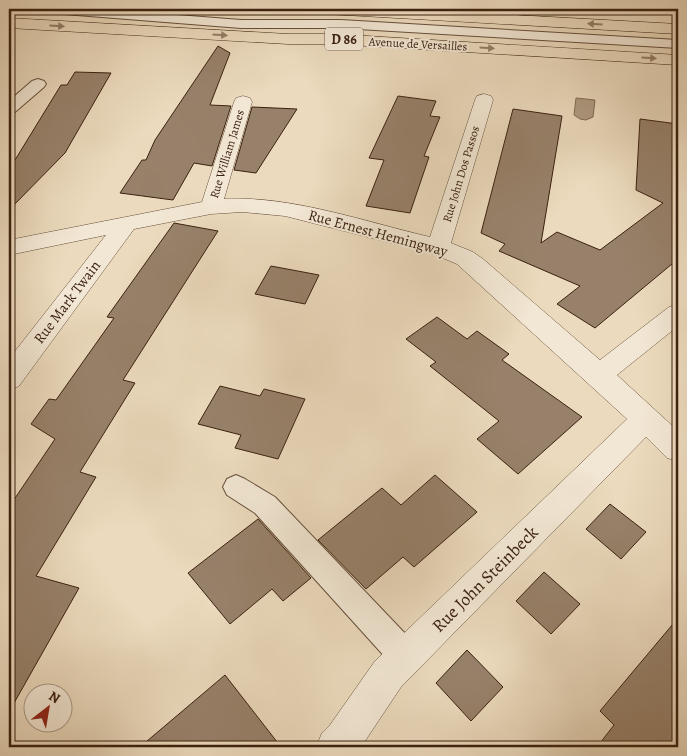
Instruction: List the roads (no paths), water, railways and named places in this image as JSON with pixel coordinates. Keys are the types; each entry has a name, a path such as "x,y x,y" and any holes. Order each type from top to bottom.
{"main road":[{"name":"Avenue de Versailles","path":"327,9 510,14 678,29"},
{"name":"Avenue de Versailles","path":"9,23 288,39 334,39 678,60"}],"street":[{"name":"Rue John Dos Passos","path":"438,247 484,100"},
{"name":"Rue William James","path":"211,207 243,102"},
{"name":"Rue Ernest Hemingway","path":"9,247 211,207 242,205 285,209 438,247 465,258 475,266 600,375 678,449"},
{"name":"Rue Mark Twain","path":"9,379 126,224"},
{"path":"600,375 678,313"},
{"name":"Rue John Steinbeck","path":"336,747 344,739 388,674 646,419"}],"lane":[{"name":"Avenue de Versailles","path":"51,9 241,24 341,24 678,44"},
{"path":"9,109 38,84"},
{"path":"236,487 265,505 406,658"}]}
